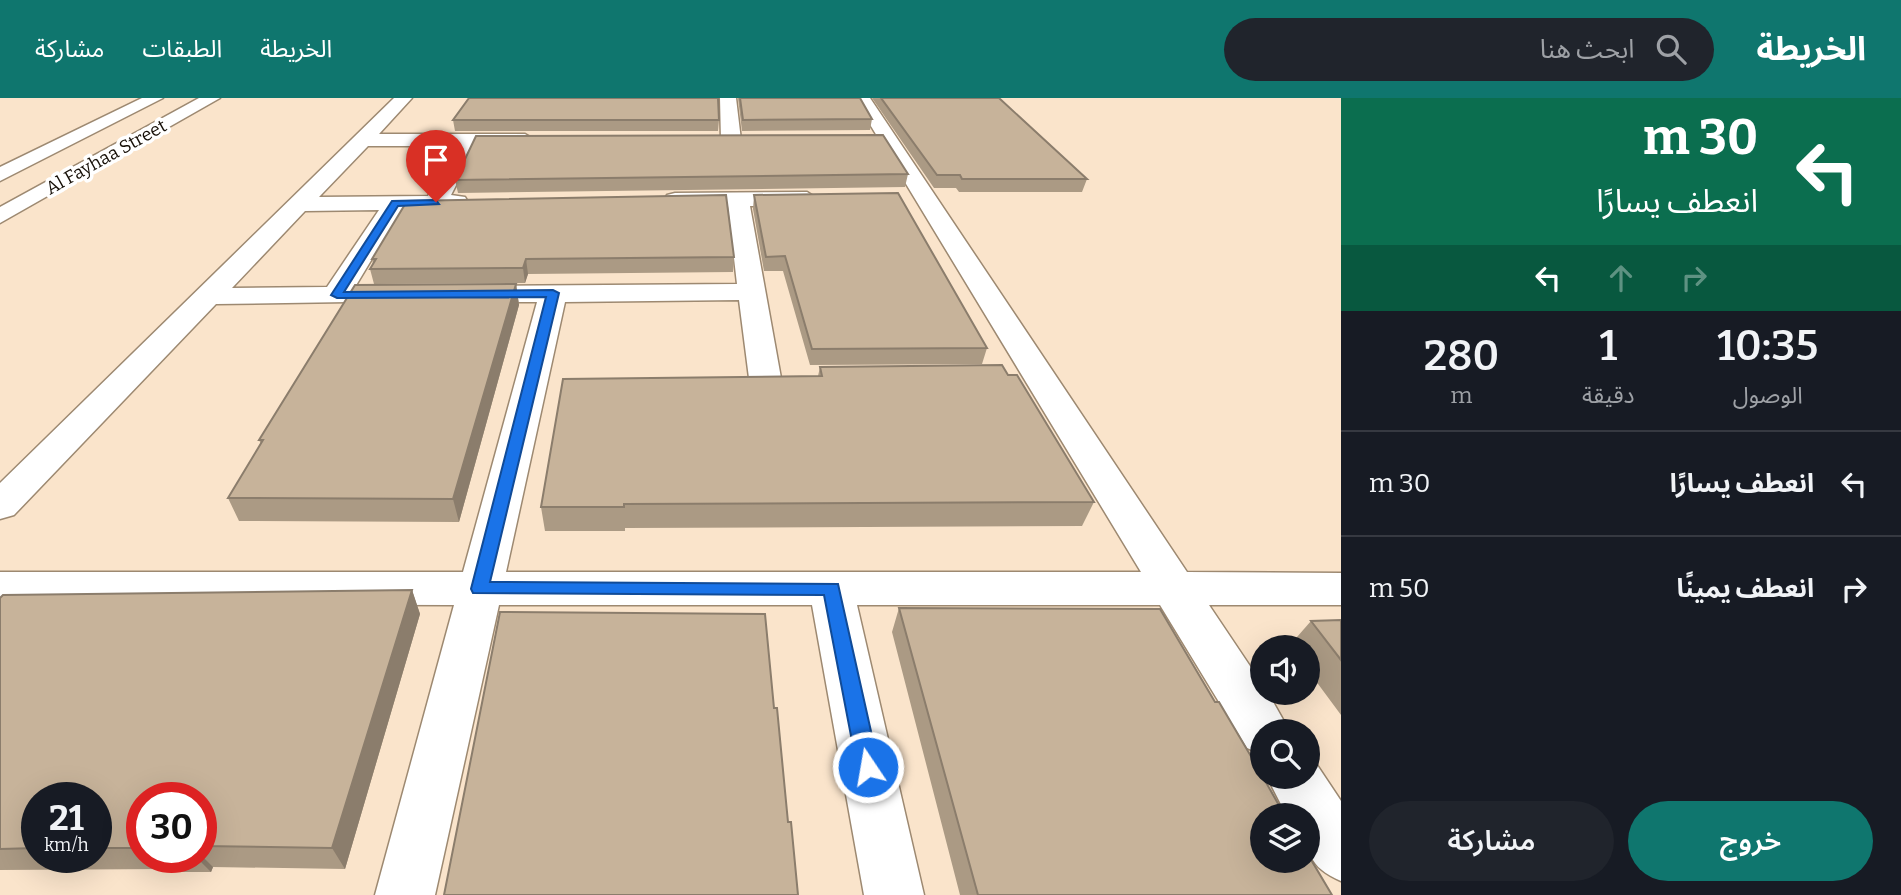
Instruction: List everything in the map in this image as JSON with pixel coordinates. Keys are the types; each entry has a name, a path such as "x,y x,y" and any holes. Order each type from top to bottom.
{"main road":[{"name":"Al Fayhaa Street","path":"0,175 155,98"},
{"name":"Al Fayhaa Street","path":"0,216 212,98"},
{"path":"0,506 404,98"},
{"path":"728,98 724,140 757,140"},
{"path":"862,98 875,139 911,197 1038,375 1257,719"},
{"path":"362,140 538,140"},
{"path":"436,202 469,140"},
{"path":"656,200 831,198"},
{"path":"738,199 765,378"},
{"path":"299,204 477,202"},
{"path":"337,295 395,203"},
{"path":"208,296 754,292"},
{"path":"405,895 480,589 545,380 553,293"},
{"path":"997,376 1038,375"},
{"path":"0,588 1341,589"},
{"path":"831,589 894,895"},
{"path":"1302,789 1341,852"}],"building":[{"path":"469,98 718,98 719,120 453,120"},
{"path":"740,98 860,98 872,119 743,120"},
{"path":"881,98 999,98 1087,179 962,179 960,175 937,175"},
{"path":"883,135 908,174 455,180 476,136"},
{"path":"898,193 987,348 812,349 785,256 766,257 754,195"},
{"path":"726,195 734,257 526,259 523,268 370,269 376,259 372,259 407,201"},
{"path":"516,284 453,499 228,498 263,440 259,440 355,285"},
{"path":"1002,365 1008,375 1017,375 1094,502 624,504 624,507 541,507 563,379 822,376 820,367"},
{"path":"412,590 332,848 217,846 217,782 126,782 126,848 112,848 112,782 21,782 21,848 0,849 0,598 3,595"},
{"path":"899,608 1160,609 1215,702 1219,702 1250,755 1250,789 1270,789 1278,803 1250,803 1250,873 1319,873 1332,895 978,895"},
{"path":"500,612 765,614 798,895 444,895"},
{"path":"1341,620 1341,660 1311,621"}],"route":[{"path":"436,202 395,203 337,295 553,293 480,589 831,589 868,767"}]}
